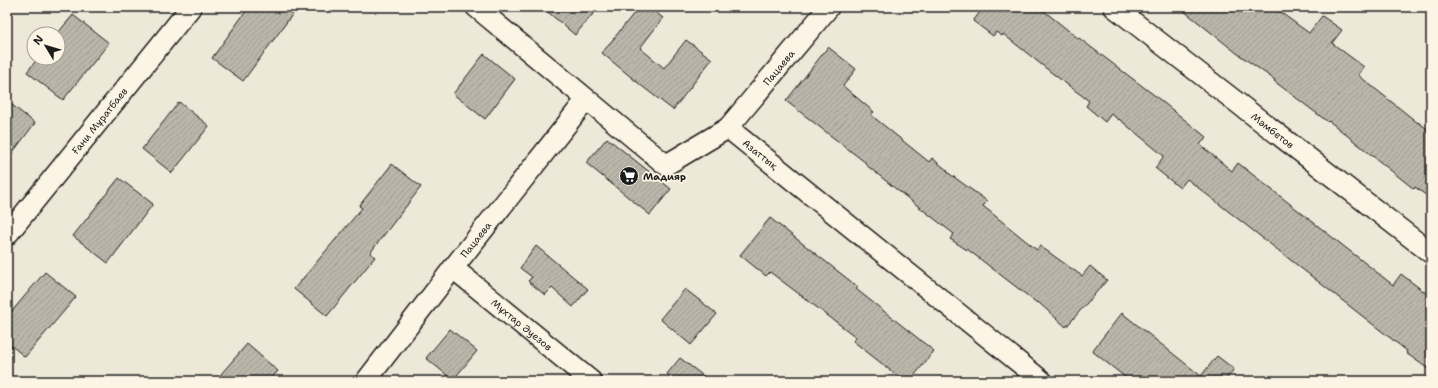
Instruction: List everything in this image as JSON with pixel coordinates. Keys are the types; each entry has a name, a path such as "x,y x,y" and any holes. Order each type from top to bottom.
{"street":[{"name":"Ғани Мұратбаев","path":"7,235 191,7"},
{"path":"476,7 666,165 728,128"},
{"name":"Пацаева","path":"728,128 829,7"},
{"name":"Мәмбетов","path":"1114,7 1431,253"},
{"name":"Пацаева","path":"366,381 586,100"},
{"name":"Азаттық","path":"728,128 1042,381"},
{"name":"Мұхтар Әуезов","path":"453,268 591,381"}],"building":[{"path":"249,7 298,7 243,81 212,58"},
{"path":"542,7 599,7 575,35"},
{"path":"639,7 649,7 663,18 640,48 664,68 686,40 712,59 673,110 602,53"},
{"path":"984,7 1039,7 1154,95 1206,137 1200,145 1232,171 1238,163 1393,285 1401,274 1431,297 1431,371 1406,353 1407,351 1187,179 1180,188 1155,168 1164,156 1119,119 1111,114 1105,122 1086,106 1089,101 1003,34 1002,36 996,32 993,36 973,21"},
{"path":"1179,7 1273,7 1309,33 1322,16 1342,30 1332,43 1364,67 1358,75 1431,132 1431,199 1415,187 1414,189 1329,121 1328,122 1274,81 1275,80 1238,54"},
{"path":"73,15 109,43 63,100 27,72 32,66 66,66 66,26 64,26"},
{"path":"828,47 856,69 843,86 874,112 871,115 929,162 932,158 948,171 947,172 987,201 983,206 1037,250 1040,246 1082,276 1090,266 1107,280 1066,327 1038,302 1037,303 967,249 950,239 954,234 786,101"},
{"path":"484,54 515,79 485,119 453,94"},
{"path":"7,101 35,123 7,160"},
{"path":"179,102 209,126 172,173 142,149"},
{"name":"Мадияр","path":"607,138 671,189 650,215 586,163"},
{"path":"392,164 421,187 370,253 375,257 327,316 294,289 362,208 359,206"},
{"path":"119,178 153,204 108,263 73,236"},
{"path":"770,218 858,287 856,289 934,351 910,381 904,381 853,341 856,337 770,272 766,276 740,255"},
{"path":"536,246 588,289 573,307 552,288 545,295 528,281 532,277 520,268"},
{"path":"45,272 76,297 25,357 7,342 7,317"},
{"path":"685,289 717,314 691,345 660,319"},
{"path":"1122,313 1201,376 1217,356 1234,369 1225,381 1130,381 1092,351"},
{"path":"450,329 477,351 453,380 426,358"},
{"path":"247,344 278,371 269,381 215,381"},
{"path":"680,358 710,381 677,381 667,374"}],"place":[{"name":"Мадияр","path":"629,176"}]}
